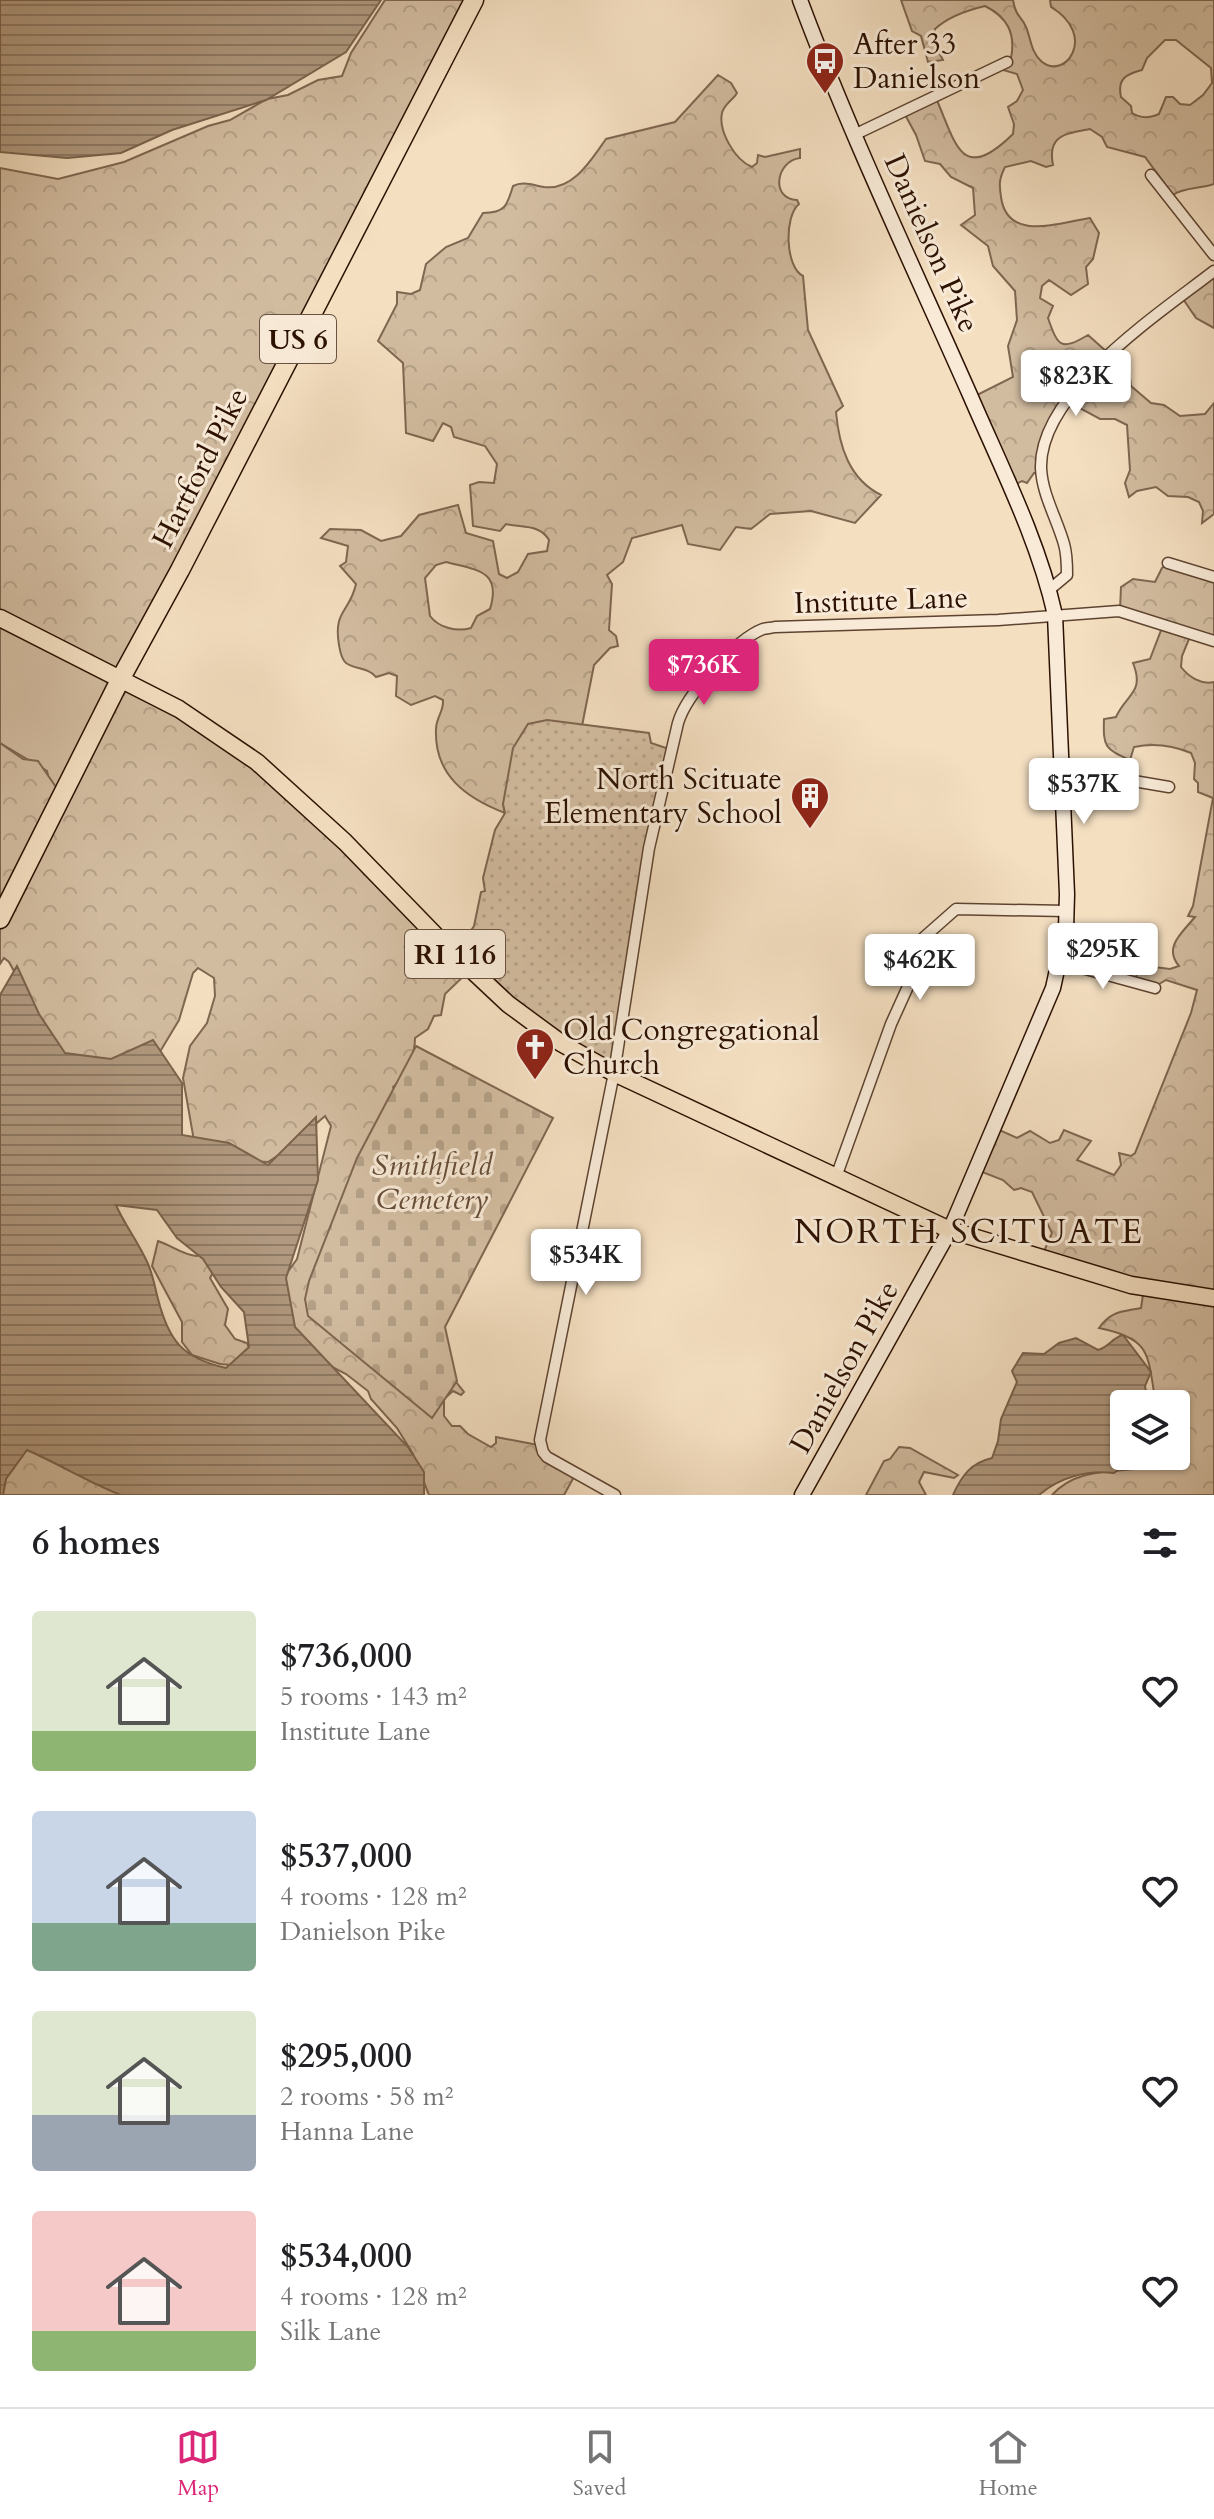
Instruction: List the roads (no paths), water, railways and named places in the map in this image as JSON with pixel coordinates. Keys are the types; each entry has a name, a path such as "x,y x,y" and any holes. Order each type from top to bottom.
{"highway":[{"name":"Hartford Pike","path":"0,919 121,678 180,570 474,0"}],"main road":[{"name":"Danielson Pike","path":"800,0 1017,503 1049,590 1055,615 1066,911 1066,929 1053,988 950,1230 802,1495"},
{"name":"RI 116","path":"0,618 179,709 257,762 345,842 443,943 508,1004 561,1043 614,1073 950,1230 1131,1285 1214,1298"}],"street":[{"path":"856,134 1007,62"},
{"path":"1151,175 1214,255"},
{"path":"1049,590 1067,575 1066,549 1044,488 1041,466 1045,444 1057,416 1075,387 1112,351 1214,271"},
{"path":"1168,563 1214,577"},
{"name":"Institute Lane","path":"615,1495 547,1457 540,1440 614,1073 649,848 682,709 721,662 763,629 775,627 1119,611 1214,641"},
{"path":"1063,769 1169,787"},
{"path":"836,1177 891,1024 910,982 922,939 956,909 1066,911"},
{"path":"1060,962 1155,988"}],"place":[{"name":"After 33 Danielson","path":"825,95"},
{"name":"North Scituate Elementary School","path":"810,830"},
{"name":"Old Congregational Church","path":"535,1081"}],"district":[{"name":"NORTH SCITUATE","path":"969,1231"}],"park label":[{"name":"Smithfield Cemetery","path":"432,1182"}]}
